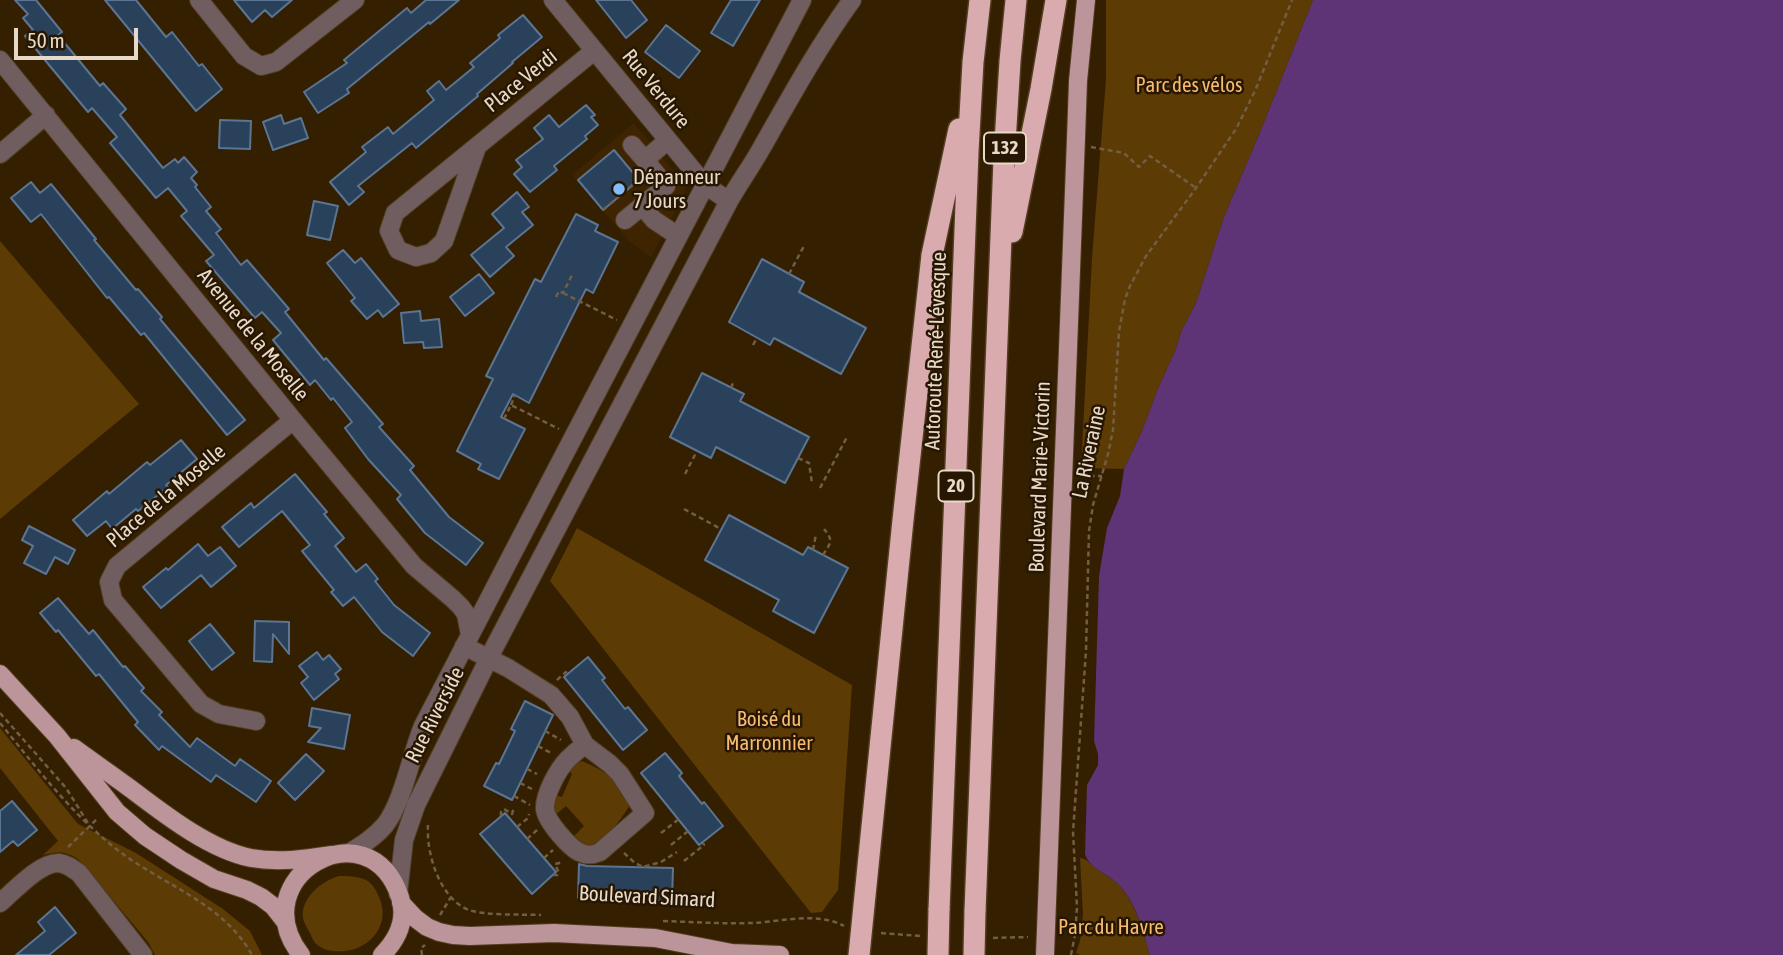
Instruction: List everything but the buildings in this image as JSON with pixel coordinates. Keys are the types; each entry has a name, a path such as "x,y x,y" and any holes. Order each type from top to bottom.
{"highway":[{"name":"Autoroute René-Lévesque","path":"938,955 965,204 973,62 980,0"},
{"name":"132","path":"999,296 1007,101 1016,0"},
{"path":"999,296 1056,0"},
{"path":"859,955 932,255 973,62"},
{"name":"20","path":"974,955 999,296"}],"main road":[{"name":"Boulevard Marie-Victorin","path":"1045,955 1078,81 1086,0"},
{"path":"0,674 57,736 117,812 169,853 214,878 261,897 285,920"},
{"path":"57,736 176,821 212,843 233,852 271,860 340,854"},
{"path":"295,950 285,920 286,899 297,880 313,864 340,854"},
{"name":"Boulevard Simard","path":"340,854 362,855 380,865 415,918 426,927 439,932 470,936 554,933 642,937 724,954 780,955"},
{"path":"382,955 394,941 400,928 400,899"}],"street":[{"path":"199,0 244,56 261,66 276,62 355,0"},
{"name":"Rue Verdure","path":"553,0 705,185 729,201"},
{"path":"642,206 654,220 678,236 803,0"},
{"path":"729,201 800,80 852,0"},
{"name":"Place Verdi","path":"477,147 444,241 431,253 416,257 398,250 389,231 395,213 594,51"},
{"name":"Avenue de la Moselle","path":"0,60 414,566 464,611 467,640"},
{"path":"0,154 46,115"},
{"path":"645,160 668,140"},
{"path":"625,220 666,186 632,145"},
{"name":"Rue Riverside","path":"400,899 402,854 410,818 489,659 729,201"},
{"name":"Rue Riverside","path":"340,854 379,832 389,819 401,792 419,735 678,236"},
{"name":"Place de la Moselle","path":"256,721 219,714 201,704 113,600 109,583 117,566 293,420"},
{"path":"467,640 489,659 551,695 570,717 585,745 620,774 645,813 593,855 575,849 548,820 545,807 559,770 570,756 585,745"},
{"path":"0,903 45,866 56,863 68,865 79,873 143,955"}],"path":[{"name":"La Riveraine","path":"1071,955 1077,907 1073,832 1086,651 1088,545 1091,517 1113,430 1119,331 1125,299 1140,265 1241,120 1260,81 1292,0"},
{"path":"1100,147 1124,153 1139,167 1150,156 1196,188"},
{"path":"603,210 639,180"},
{"path":"789,274 805,244"},
{"path":"564,293 572,275"},
{"path":"556,297 559,291 620,322"},
{"path":"753,345 757,338"},
{"path":"731,388 733,383"},
{"path":"504,419 515,396"},
{"path":"511,405 562,431"},
{"path":"820,488 848,438"},
{"path":"685,474 697,451"},
{"path":"798,458 809,463 812,483"},
{"path":"1078,476 1102,476"},
{"path":"684,509 721,530"},
{"path":"823,555 831,541 824,529"},
{"path":"813,550 816,534"},
{"path":"0,713 66,788 90,826"},
{"path":"0,723 74,811 90,826 141,867 222,917 237,932 252,955"},
{"path":"545,731 563,741"},
{"path":"538,746 557,756"},
{"path":"520,783 539,792"},
{"path":"514,796 533,806"},
{"path":"501,816 503,809 512,814 514,807"},
{"path":"63,852 100,815"},
{"path":"517,827 528,818"},
{"path":"661,833 679,819"},
{"path":"429,820 428,842 433,866 451,897 442,912"},
{"path":"527,839 542,826"},
{"path":"671,845 688,831"},
{"path":"420,842 428,842"},
{"path":"684,861 704,845 703,843"},
{"path":"620,848 643,867 662,862 677,852"},
{"path":"553,875 559,873 555,864 563,862"},
{"name":"Boulevard Simard","path":"451,897 467,909 479,912 552,915"},
{"name":"Boulevard Simard","path":"652,920 746,923 814,919 833,921 845,926"},
{"path":"421,948 422,955"}],"shaded area":[{"path":"1313,0 1783,0 1783,955 1150,955 1130,899 1114,880 1087,859 1087,785 1098,765 1094,741 1099,576 1107,528 1120,496 1124,469 1181,332 1196,303 1224,217"},
{"path":"634,123 685,185 684,195 651,257 630,242 572,175"}],"green space":[{"name":"Parc des vélos","path":"1106,0 1313,0 1224,217 1196,303 1181,332 1124,469 1081,468 1092,258 1106,79"},
{"path":"0,241 139,404 0,519"},
{"name":"Boisé du Marronnier","path":"577,528 852,685 838,890 822,912 811,913 550,581"},
{"path":"0,728 78,824 136,853 223,909 250,931 262,955 155,955 148,942 81,862 63,853 43,855 58,841 0,768"},
{"path":"582,761 611,778 630,805 604,837 591,845 583,846 573,837 584,826 566,806 554,816 553,802 555,795 562,797 572,774 569,771 572,765"},
{"name":"Parc du Havre","path":"1080,858 1114,881 1125,892 1138,918 1150,955 1076,953 1083,915"},
{"path":"339,876 359,878 371,883 379,897 383,916 377,933 363,945 345,951 331,951 312,939 304,922 303,911 314,891 326,881"}],"place":[{"name":"Dépanneur 7 Jours","path":"619,189"}]}
